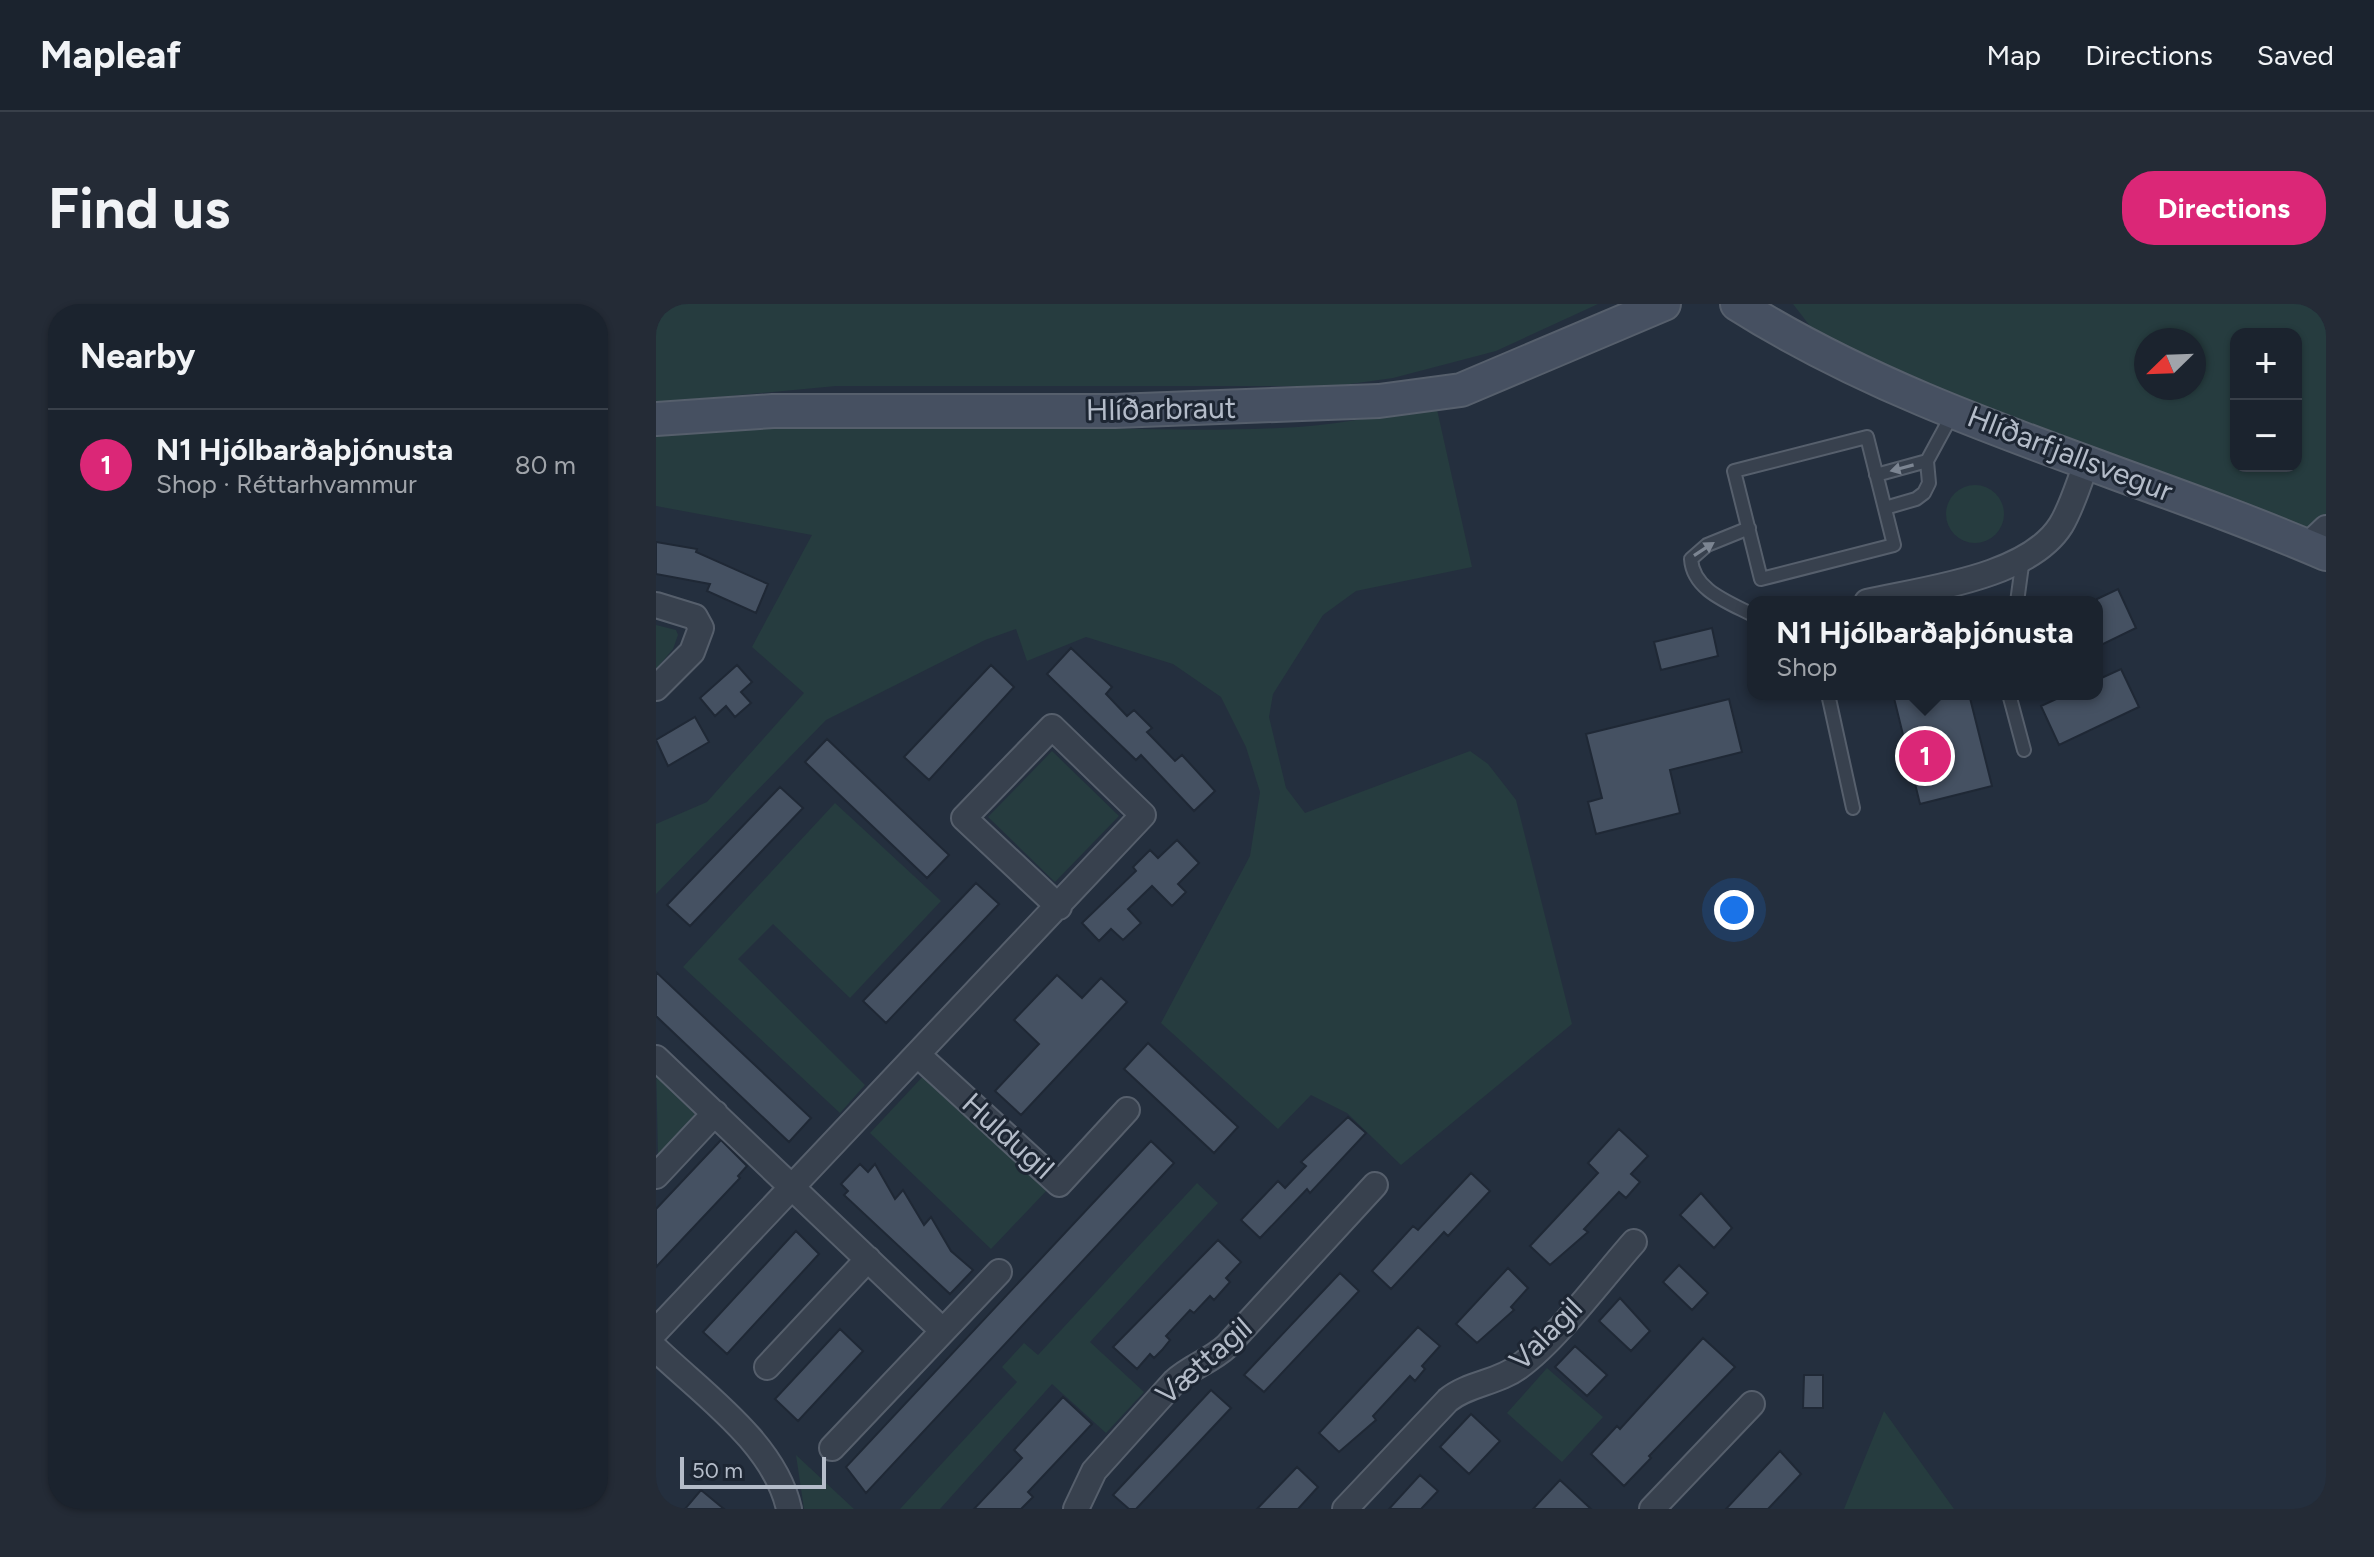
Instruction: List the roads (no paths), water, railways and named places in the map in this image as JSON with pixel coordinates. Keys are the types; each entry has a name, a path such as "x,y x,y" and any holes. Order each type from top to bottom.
{"main road":[{"name":"Hlíðarfjallsvegur","path":"1737,304 1782,332 1884,382 2087,462 2320,542"},
{"name":"Hlíðarfjallsvegur","path":"1783,304 1817,347"},
{"name":"Hlíðarbraut","path":"656,419 773,411 1115,411 1379,401 1461,390 1656,305"}],"street":[{"path":"1892,596 1994,572 2023,558 2049,540 2061,525 2087,462"},
{"path":"656,605 695,617 701,628 692,652 656,688"},
{"path":"656,1331 1059,907 1143,815 1052,727 964,818 1059,907"},
{"name":"Huldugil","path":"918,1055 1059,1184 1127,1110"},
{"path":"656,1058 943,1331"},
{"path":"656,1176 715,1113"},
{"name":"Vættagil","path":"1076,1509 1094,1471 1174,1382 1183,1374 1211,1361 1227,1346 1375,1185"},
{"name":"Valagil","path":"1345,1509 1448,1400 1461,1390 1510,1373 1534,1354 1634,1242"},
{"path":"767,1367 868,1259"},
{"path":"832,1448 999,1272"},
{"path":"656,1349 762,1450 779,1474 789,1509"},
{"path":"1652,1509 1752,1404"}],"lane":[{"path":"1885,508 1916,499 1924,493 1929,483 1927,461 1955,410"},
{"path":"1867,437 1885,508 1894,545 1761,579 1734,471 1867,437"},
{"path":"1876,475 1927,461"},
{"path":"1747,612 1710,592 1695,578 1691,559 1707,545 1749,528"},
{"path":"2018,596 2023,558"},
{"path":"1829,700 1853,808"},
{"path":"2011,700 2024,750"}],"place":[{"name":"N1 Hjólbarðaþjónusta","path":"1925,756"}]}
